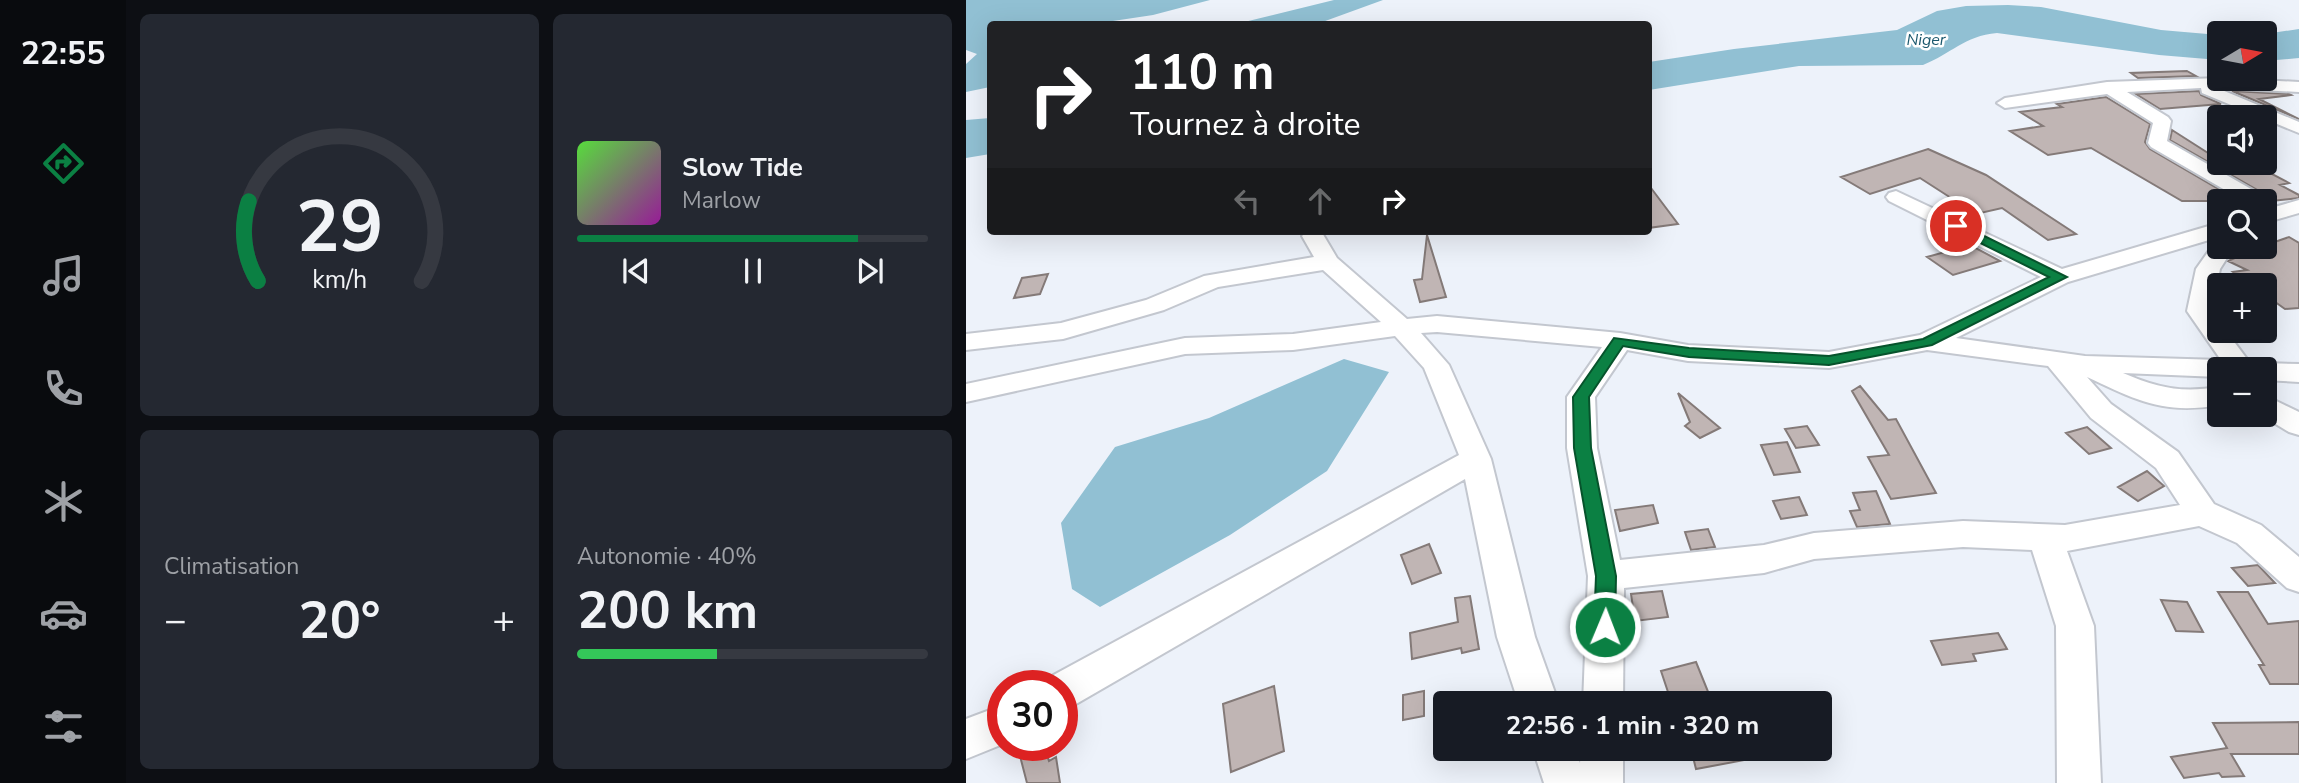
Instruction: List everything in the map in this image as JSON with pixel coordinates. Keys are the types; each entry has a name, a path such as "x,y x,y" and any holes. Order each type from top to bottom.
{"street":[{"path":"2195,84 2299,128"},
{"path":"2005,103 2107,87 2195,84 2299,87"},
{"path":"2107,87 2162,121 2157,143 2232,189"},
{"path":"1896,197 2060,277"},
{"path":"2277,209 2299,206"},
{"path":"2277,213 2299,218"},
{"path":"966,393 1185,346 1293,342 1437,324 1619,341 1689,353 1829,360 1927,342 2060,277 2207,234"},
{"path":"1313,236 1328,262 1401,327 1436,365 1476,459 1516,637 1535,691"},
{"path":"2215,259 2208,269 2199,311 2232,357"},
{"path":"966,342 1063,331 1155,306 1212,281 1328,262"},
{"path":"1603,691 1606,576 1582,448 1581,397 1619,341"},
{"path":"1927,342 2066,360 2207,368"},
{"path":"2066,360 2151,396 2195,400 2207,398"},
{"path":"2066,360 2101,411 2167,460 2202,513 2249,534 2299,578"},
{"path":"2277,372 2299,373"},
{"path":"2277,412 2299,425"},
{"path":"1078,682 1476,459"},
{"path":"1606,576 1764,559 1814,546 1964,534 2065,538 2202,513"},
{"path":"2045,537 2075,626 2079,783"},
{"path":"966,739 987,730"},
{"path":"1558,761 1566,783"},
{"path":"1601,783 1602,761"}],"water":[{"path":"966,0 1210,0 1153,15 1113,21 987,21 987,88 966,92 966,64 977,54 966,50"},
{"path":"1334,0 1383,0 1325,21 1248,21"},
{"name":"Niger","path":"1966,6 2041,7 2161,30 2207,34 2207,59 1997,33 1975,38 1923,65 1799,66 1652,90 1652,62 1897,30 1937,11"},
{"path":"2299,29 2299,58 2277,60 2277,32"},
{"path":"987,118 987,154 966,158 966,120"},
{"path":"1344,359 1389,372 1327,471 1230,535 1100,607 1072,589 1061,523 1115,447 1209,418"}],"building":[{"path":"2187,71 2196,76 2138,78 2131,73"},
{"path":"2199,91 2201,95 2221,104 2160,109 2136,94"},
{"path":"2232,91 2291,95 2259,99 2271,105"},
{"path":"2106,97 2150,124 2145,142 2150,149 2218,189 2207,189 2207,201 2182,201 2091,148 2048,155 2010,131 2043,126 2020,112 2062,107 2057,104"},
{"path":"2172,130 2207,152 2207,161 2170,140"},
{"path":"1928,149 1986,175 2076,234 2048,240 2002,208 1976,214 1920,178 1870,194 1841,177"},
{"path":"2231,175 2274,175 2289,183 2280,185 2299,195 2299,198 2277,200 2277,189 2256,189"},
{"path":"1652,189 1678,224 1652,227"},
{"path":"1427,235 1446,297 1420,302 1414,280 1422,279"},
{"path":"2289,237 2299,243 2299,308 2285,309 2277,303 2277,273 2234,273 2247,270 2228,261 2277,259 2277,241"},
{"path":"1970,245 2000,261 1953,275 1927,257"},
{"path":"1048,274 1040,294 1014,298 1022,278"},
{"path":"1860,386 1888,420 1896,419 1936,493 1891,499 1868,457 1889,455 1852,391"},
{"path":"1678,393 1720,428 1700,438 1685,426 1690,422"},
{"path":"1807,426 1819,445 1796,448 1785,429"},
{"path":"2087,427 2111,448 2089,454 2066,433"},
{"path":"1787,442 1800,472 1774,475 1761,445"},
{"path":"2147,471 2164,486 2138,501 2118,487"},
{"path":"1876,491 1890,524 1857,527 1850,511 1860,510 1853,493"},
{"path":"1799,497 1807,515 1781,519 1773,501"},
{"path":"1653,505 1658,523 1620,531 1615,510"},
{"path":"1708,529 1715,547 1691,550 1685,532"},
{"path":"1429,544 1441,573 1412,584 1401,555"},
{"path":"2258,565 2275,583 2248,586 2232,568"},
{"path":"1662,591 1668,617 1635,621 1631,594"},
{"path":"2218,592 2248,592 2268,624 2299,621 2299,684 2270,684 2259,665 2264,665"},
{"path":"1470,596 1479,649 1462,653 1461,648 1412,659 1410,633 1458,622 1455,598"},
{"path":"2161,600 2187,602 2203,632 2176,631"},
{"path":"1998,633 2007,649 1973,654 1976,661 1942,665 1931,641"},
{"path":"1696,662 1708,691 1668,691 1661,671"},
{"path":"1274,686 1284,751 1231,772 1223,704"},
{"path":"1424,691 1424,716 1403,720 1403,695"},
{"path":"2299,722 2299,754 2231,754 2244,776 2222,777 2219,773 2184,778 2171,757 2227,748 2213,723"},
{"path":"1021,761 1057,761 1060,783 1027,783"},
{"path":"1694,761 1739,761 1696,769"}],"route":[{"path":"1605,627 1606,576 1582,448 1581,397 1619,341 1689,353 1829,360 1927,342 2060,277 1956,226"}]}
